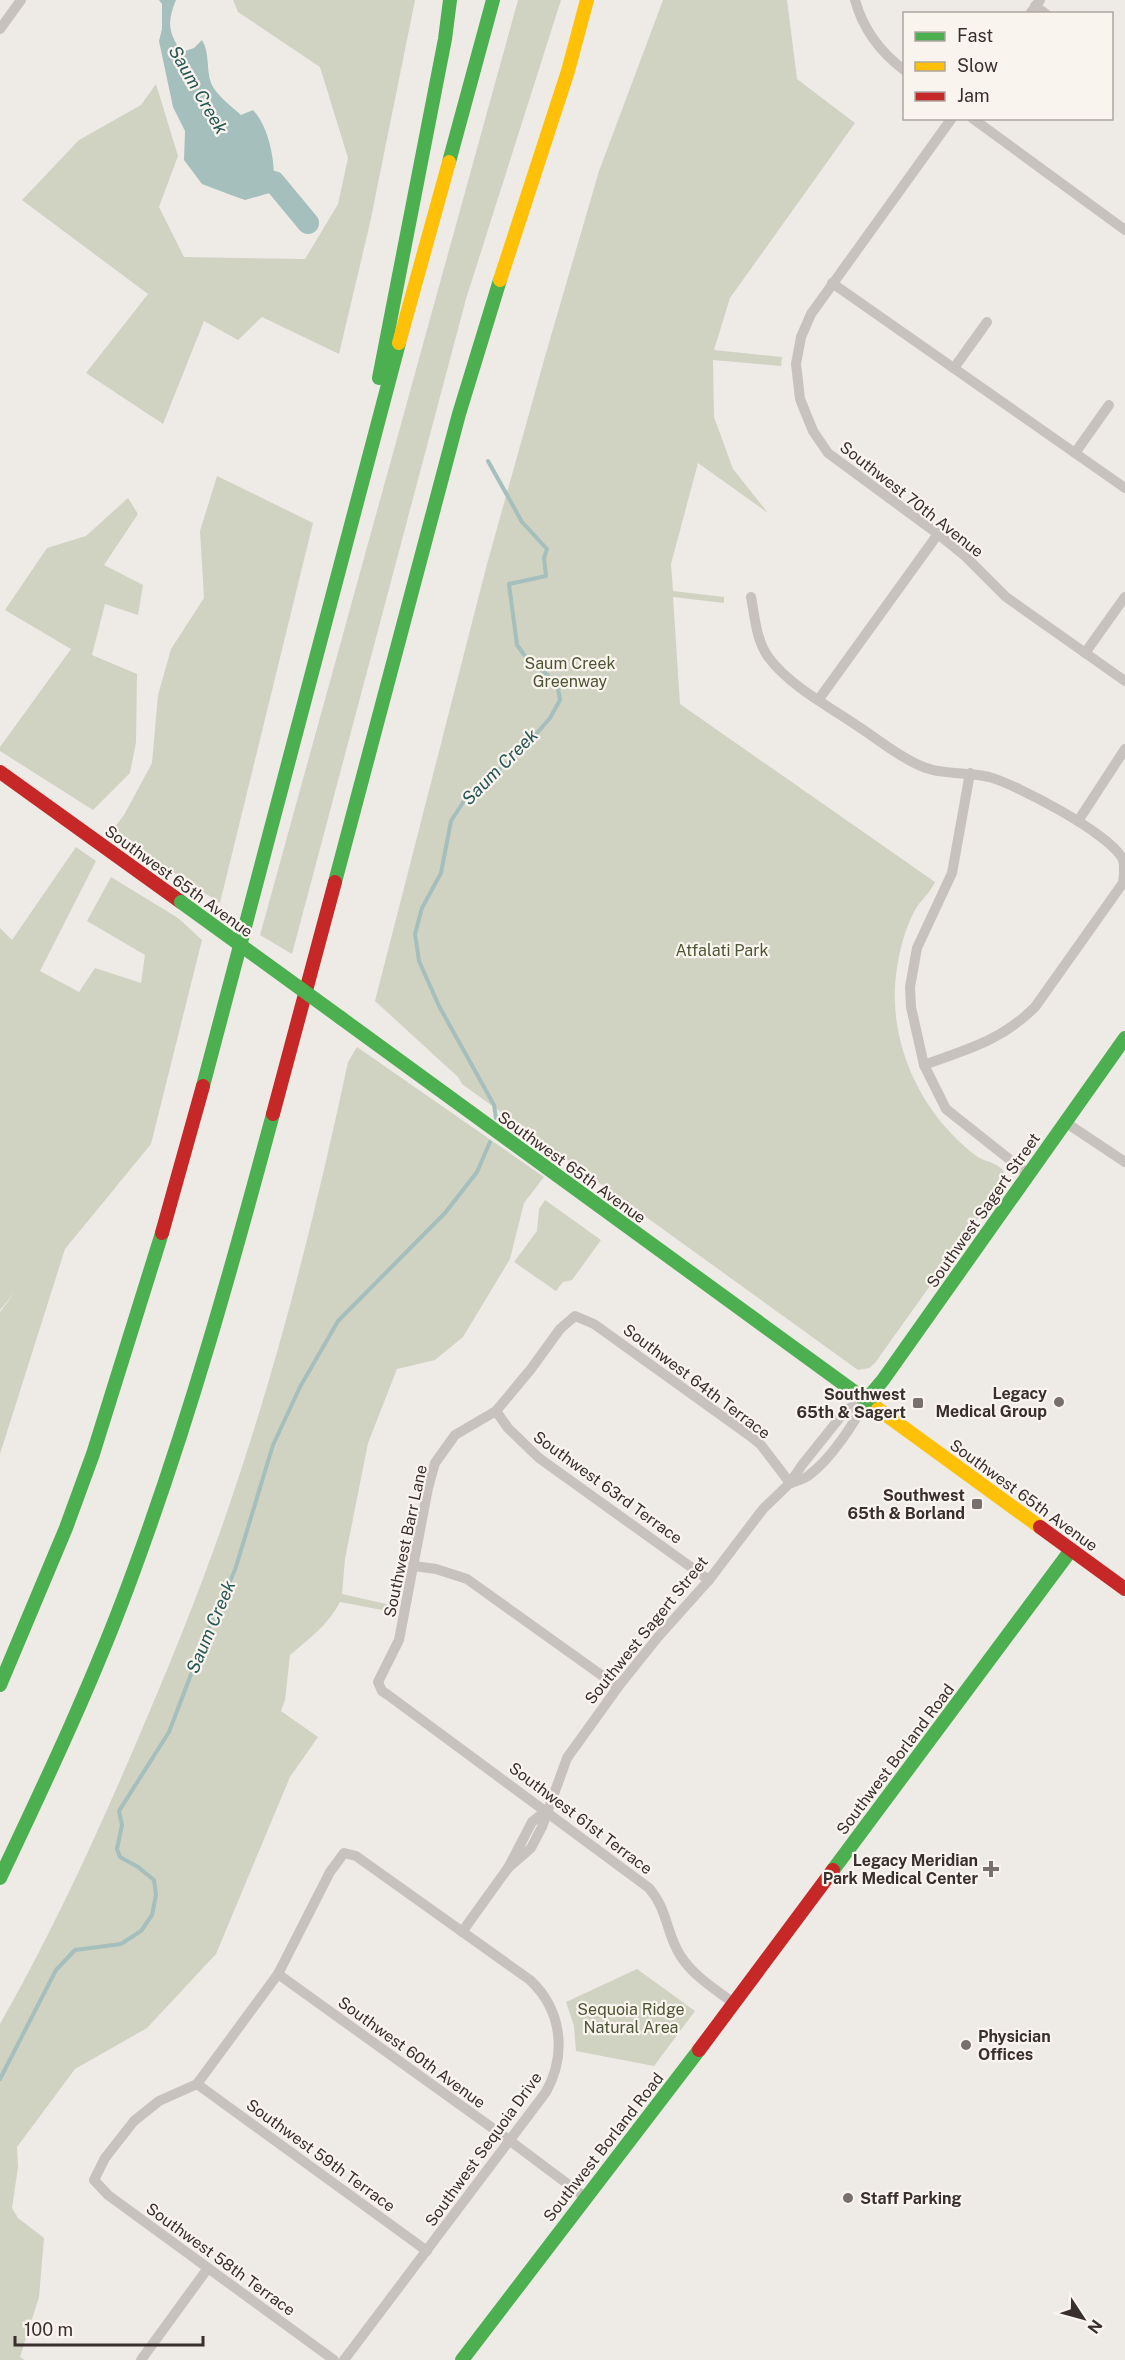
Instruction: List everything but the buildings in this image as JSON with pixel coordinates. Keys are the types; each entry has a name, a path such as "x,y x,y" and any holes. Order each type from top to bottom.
{"main road":[{"path":"355,505 445,39 450,0"},
{"path":"0,1685 77,1496 117,1382 180,1175 355,505 493,0"},
{"path":"0,1878 51,1770 113,1624 186,1421 254,1186 459,414 488,315 568,71 587,0"},
{"path":"568,71 599,0"},
{"name":"Southwest 65th Avenue","path":"0,772 1125,1589"},
{"name":"Southwest Sagert Street","path":"866,1400 883,1380 1125,1038"},
{"name":"Southwest Borland Road","path":"462,2360 735,2004 1071,1550"}],"street":[{"path":"0,29 21,0"},
{"path":"855,0 861,18 875,42 903,69"},
{"name":"Southwest 70th Avenue","path":"951,120 811,315 801,337 796,364 800,399 813,431 828,453 964,555 1006,597 1125,681"},
{"path":"975,120 1125,230"},
{"path":"832,283 1125,488"},
{"path":"954,368 987,322"},
{"path":"1075,453 1109,405"},
{"path":"819,699 938,534"},
{"path":"752,597 760,642 769,657 788,677 819,699 897,753 922,767 992,778 1012,788 1029,792 1078,821 1115,849 1122,859 1125,872 1123,883 1046,993 1022,1019 998,1037 924,1065"},
{"path":"1085,653 1125,597"},
{"path":"1078,821 1125,749"},
{"path":"970,773 952,873 917,948 910,987 911,1007 924,1065 946,1109 1028,1174"},
{"path":"1065,1122 1125,1162"},
{"name":"Southwest Barr Lane","path":"378,1682 399,1640 428,1488 435,1463 455,1435 496,1411 560,1329 576,1316"},
{"name":"Southwest 64th Terrace","path":"576,1316 594,1324 750,1436 761,1445 790,1483"},
{"name":"Southwest Sagert Street","path":"462,1932 508,1868 532,1822 546,1810 567,1758 618,1687 658,1637 710,1580 763,1509 790,1483 846,1410 866,1400"},
{"name":"Southwest 63rd Terrace","path":"496,1411 508,1428 539,1458 710,1580"},
{"path":"414,1566 436,1569 467,1579 618,1687"},
{"name":"Southwest 61st Terrace","path":"378,1682 382,1691 650,1888 663,1908 679,1953 705,1982 735,2004"},
{"name":"Southwest Sequoia Drive","path":"278,1974 330,1872 344,1853 356,1856 530,1980 542,1991 555,2017 559,2050 553,2079 510,2140 344,2360"},
{"path":"197,2084 278,1974"},
{"name":"Southwest 60th Avenue","path":"278,1974 510,2140 585,2197"},
{"name":"Southwest 58th Terrace","path":"197,2084 159,2101 134,2121 105,2158 94,2180 108,2195 334,2360"},
{"name":"Southwest 59th Terrace","path":"197,2084 427,2251"},
{"path":"141,2360 208,2268"}],"green space":[{"path":"233,0 415,0 370,223 339,354 262,317 238,340 204,321 163,424 86,373 148,294 22,200 79,140 141,105 156,84 178,156 159,207 184,257 305,259 338,204 348,158 320,67 238,12"},
{"path":"518,0 561,0 466,299 292,954 260,935"},
{"path":"663,0 787,0 797,79 855,123 730,298 714,350 782,357 781,366 713,360 714,417 733,469 768,513 698,463 671,564 673,591 724,597 724,603 673,597 680,704 935,882 914,912 901,946 895,989 898,1030 910,1069 929,1106 941,1122 968,1149 978,1157 1002,1169 1004,1174 1004,1182 875,1363 869,1368 858,1370 462,1084 458,1077 375,1001 487,564 546,353 599,171"},
{"path":"217,476 313,523 220,903 111,832 124,815 152,763 158,695 171,649 204,598 200,531"},
{"path":"128,498 138,514 104,565 143,585 138,615 105,604 92,655 137,674 136,742 130,773 93,810 0,751 0,747 71,649 5,610 47,548 86,536"},
{"path":"76,847 96,861 40,971 79,992 95,968 141,983 145,955 87,921 111,877 178,918 202,940 151,1144 65,1249 0,1454 0,1312 15,1292 0,1310 0,928 12,940"},
{"path":"357,1047 544,1177 524,1203 510,1259 463,1337 435,1360 397,1369 368,1443 345,1559 342,1594 395,1606 393,1612 340,1602 324,1624 290,1655 285,1700 281,1711 318,1737 290,1777 216,1954 147,2028 75,2069 17,2147 18,2167 12,2208 18,2218 44,2238 39,2297 20,2357 25,2360 0,2360 0,2024 55,1920 106,1813 162,1683 208,1566 247,1451 280,1341 323,1174 348,1062"},
{"path":"545,1200 601,1240 572,1280 563,1282 556,1291 514,1262 537,1231 539,1209"},
{"name":"Sequoia Ridge Natural Area","path":"637,1969 695,2011 654,2066 576,2051 574,2026 566,2002"}],"water":[{"path":"159,0 176,0 171,14 170,27 182,52 194,48 202,40 206,50 211,83 217,92 241,115 253,110 259,118 271,149 274,172 273,192 245,200 231,195 202,184 184,160 185,131 173,107 159,41 162,29 162,4"}],"waterway":[{"name":"Saum Creek","path":"274,182 308,223"},
{"name":"Saum Creek","path":"488,461 522,522 547,549 544,558 546,576 509,584 517,645 525,656 557,683 560,700 550,718 525,747 466,798 451,821 441,873 422,908 415,934 419,961 439,1006 494,1105 496,1118"},
{"name":"Saum Creek","path":"0,2079 56,1970 75,1950 121,1944 141,1931 152,1915 156,1895 154,1880 138,1867 120,1857 117,1849 122,1825 119,1811 169,1732 208,1630 235,1570 273,1445 300,1387 338,1321 445,1213 477,1172 490,1142"}],"traffic: fast":[{"path":"379,378 445,39 450,0"},
{"path":"449,162 493,0"},
{"path":"335,882 459,414 500,280"},
{"path":"203,1086 399,343"},
{"path":"181,902 341,1018"},
{"path":"341,1018 878,1409"},
{"path":"866,1400 883,1380 1125,1038"},
{"path":"0,1878 88,1687 154,1514 209,1344 273,1114"},
{"path":"0,1685 66,1528 93,1454 162,1233"},
{"path":"833,1870 1071,1550"},
{"path":"462,2360 699,2050"}],"traffic: slow":[{"path":"500,280 568,71 587,0"},
{"path":"399,343 449,162"},
{"path":"878,1409 1040,1527"}],"traffic: jam":[{"path":"0,772 181,902"},
{"path":"273,1114 335,882"},
{"path":"162,1233 203,1086"},
{"path":"1040,1527 1125,1589"},
{"path":"699,2050 833,1870"}],"place":[{"name":"Legacy Medical Group","path":"1059,1402"},
{"name":"Southwest 65th & Sagert","path":"918,1403"},
{"name":"Southwest 65th & Borland","path":"977,1504"},
{"name":"Legacy Meridian Park Medical Center","path":"991,1869"},
{"name":"Physician Offices","path":"966,2045"},
{"name":"Staff Parking","path":"848,2198"}],"park label":[{"name":"Saum Creek Greenway","path":"570,672"},
{"name":"Atfalati Park","path":"722,950"}]}
